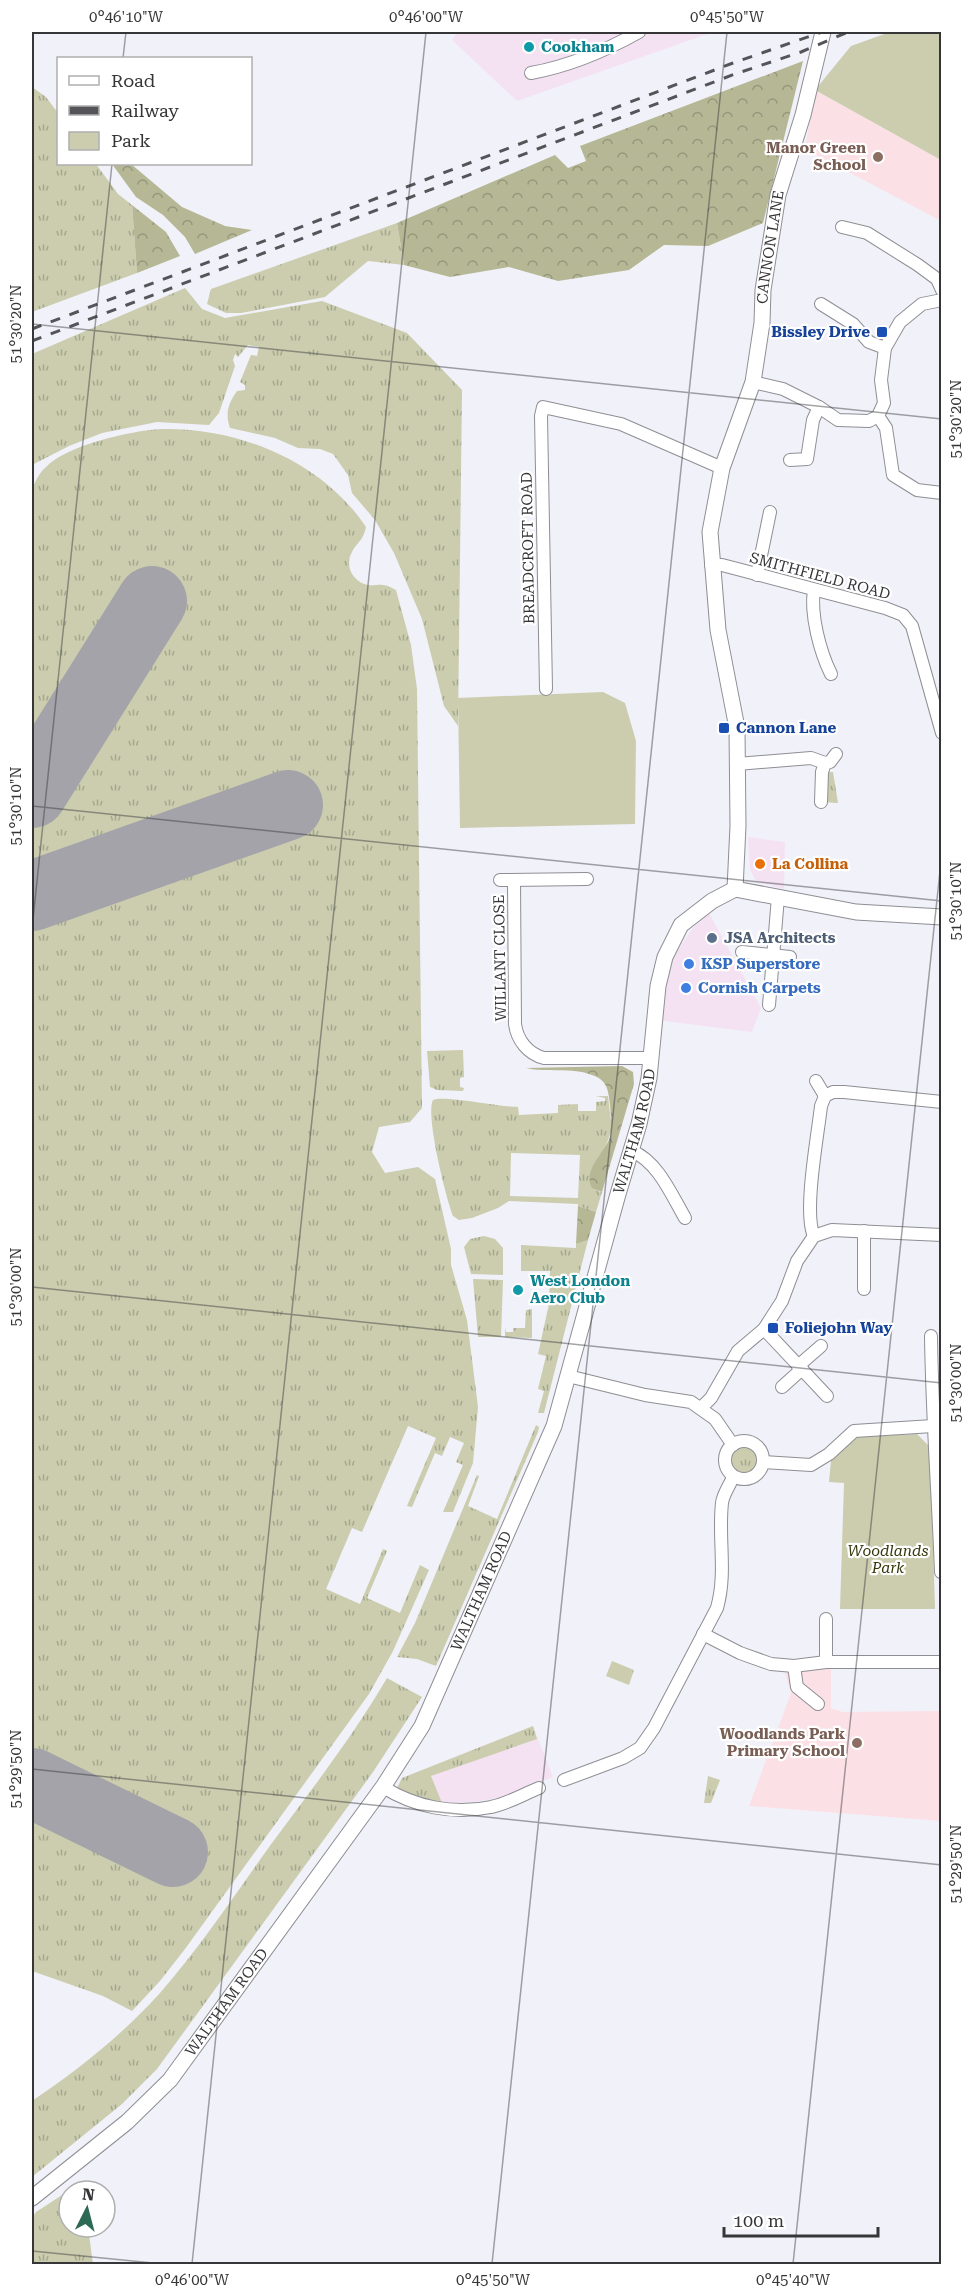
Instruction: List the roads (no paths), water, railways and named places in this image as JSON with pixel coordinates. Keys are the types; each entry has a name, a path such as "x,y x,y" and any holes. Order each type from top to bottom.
{"street":[{"path":"531,73 564,66 613,47 639,32"},
{"name":"CANNON LANE","path":"735,889 738,826 737,728 718,630 710,532 722,468 753,382 762,324 763,290 778,195 803,115 823,32"},
{"path":"842,227 867,233 918,264 937,279 942,290"},
{"path":"753,382 783,389 819,407 838,420 869,421 878,416 884,404 881,380 885,348 900,322 922,304 942,300"},
{"path":"821,304 853,324 869,342 885,348"},
{"name":"BREADCROFT ROAD","path":"546,689 541,416 543,407 621,424 722,468"},
{"path":"790,460 807,459 813,420 819,407"},
{"path":"878,416 885,428 893,475 917,490 942,493"},
{"path":"757,575 770,512"},
{"name":"SMITHFIELD ROAD","path":"711,565 722,565 885,608 903,615 912,626 942,733"},
{"path":"814,590 812,600 822,656 831,674"},
{"path":"737,764 811,758 825,763 830,762 836,754"},
{"path":"821,802 822,772 825,763"},
{"name":"WILLANT CLOSE","path":"500,880 587,879"},
{"name":"WILLANT CLOSE","path":"514,880 515,1024 517,1035 524,1045 534,1054 544,1058 652,1058"},
{"path":"735,889 856,912 942,917"},
{"name":"WALTHAM ROAD","path":"32,2198 127,2122 170,2080 383,1786 422,1726 554,1426 639,1124 652,1058 658,986 665,957 681,925 712,901 735,889"},
{"path":"769,1005 778,897"},
{"path":"742,952 790,957"},
{"path":"816,1081 825,1096"},
{"path":"814,1236 810,1228 811,1200 821,1107 825,1096 833,1092 844,1092 942,1102"},
{"path":"632,1150 657,1170 685,1218"},
{"path":"701,1408 711,1398 738,1351 764,1329 782,1301 797,1261 814,1236 832,1230 942,1235"},
{"path":"864,1231 864,1289"},
{"path":"764,1329 827,1396"},
{"path":"931,1336 937,1351 933,1426 941,1572"},
{"path":"782,1387 821,1346"},
{"path":"568,1376 645,1395 691,1402 715,1419 733,1444"},
{"path":"763,1462 811,1465 830,1454 854,1431 933,1426"},
{"path":"745,1441 760,1450 763,1462 758,1474 753,1478 740,1479 729,1473 724,1461 728,1449 733,1444 745,1441"},
{"path":"564,1780 623,1758 640,1748 654,1728 717,1608 721,1593 722,1501 734,1477"},
{"path":"826,1619 826,1662"},
{"path":"703,1634 771,1664 794,1666 826,1662 942,1662"},
{"path":"794,1666 798,1687 818,1704"},
{"path":"383,1786 399,1797 424,1806 459,1810 492,1807 539,1788"}],"railway":[{"path":"32,329 733,63 822,32"},
{"path":"32,341 735,74 801,52 848,32"}],"place":[{"name":"Cookham","path":"529,47"},
{"name":"Manor Green School","path":"878,157"},
{"name":"Bissley Drive","path":"882,332"},
{"name":"Cannon Lane","path":"724,728"},
{"name":"La Collina","path":"760,864"},
{"name":"JSA Architects","path":"712,938"},
{"name":"KSP Superstore","path":"689,964"},
{"name":"Cornish Carpets","path":"686,988"},
{"name":"West London Aero Club","path":"518,1290"},
{"name":"Foliejohn Way","path":"773,1328"},
{"name":"Woodlands Park Primary School","path":"857,1743"}],"park label":[{"name":"Woodlands Park","path":"888,1560"}]}
